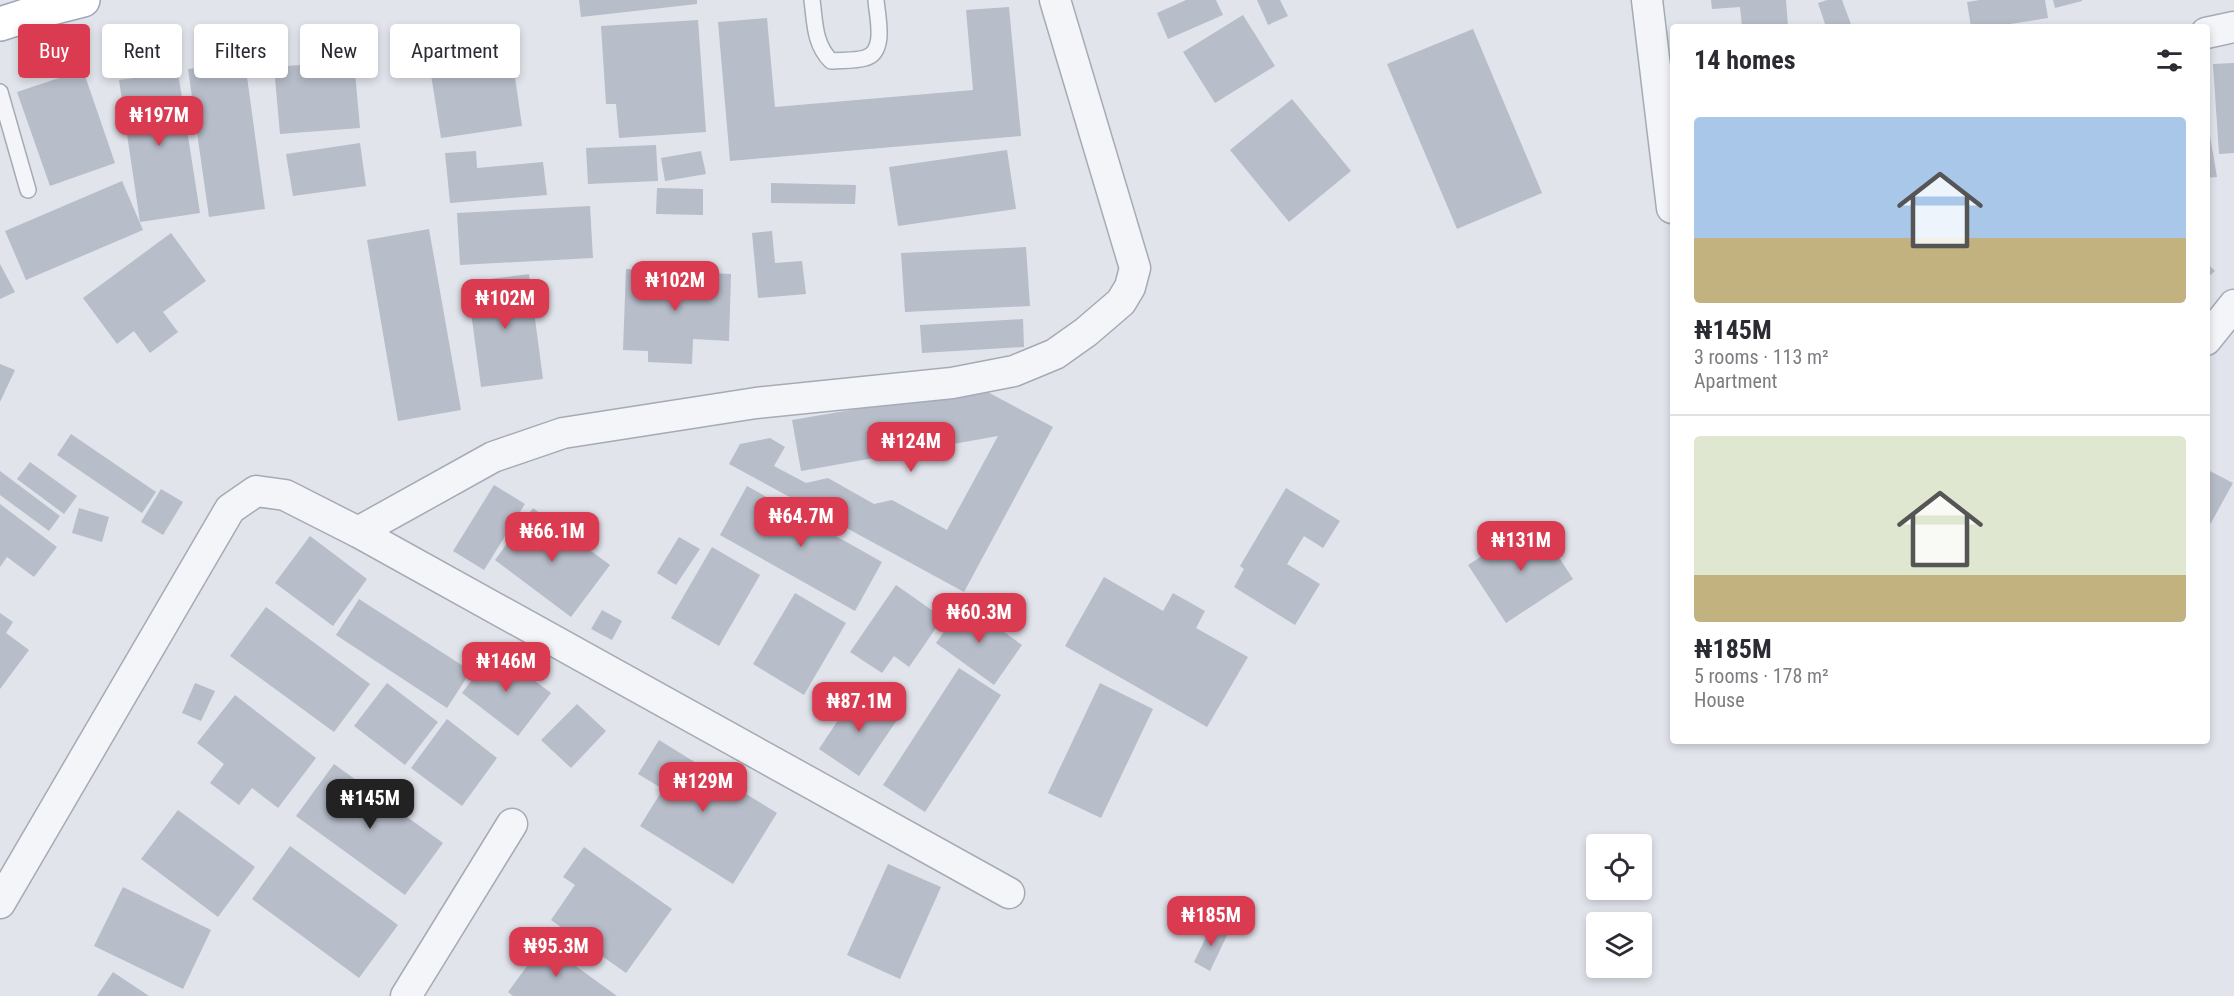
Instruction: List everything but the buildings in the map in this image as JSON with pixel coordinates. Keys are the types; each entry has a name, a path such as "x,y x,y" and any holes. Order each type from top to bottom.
{"main road":[{"path":"0,24 83,0"}],"street":[{"path":"358,532 493,457 563,433 756,403 952,383 1014,371 1055,354 1086,332 1121,302 1130,287 1135,268 1055,0"},
{"path":"1647,0 1664,63 1670,172"},
{"path":"2210,32 2234,27"},
{"path":"2210,336 2234,305"},
{"path":"0,903 230,509 256,491 285,495 358,532 1009,893"},
{"path":"406,996 512,824"}],"lane":[{"path":"812,0 818,42 824,54 831,61 867,58 874,52 879,41 876,0"},
{"path":"0,92 28,190"}]}
